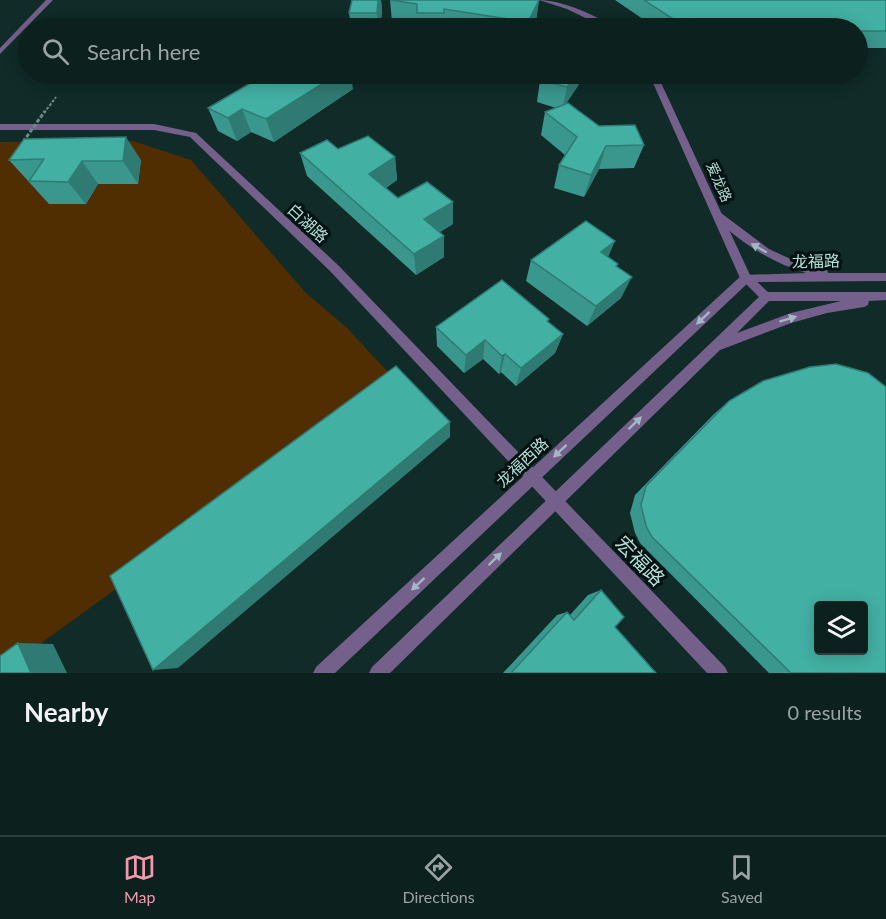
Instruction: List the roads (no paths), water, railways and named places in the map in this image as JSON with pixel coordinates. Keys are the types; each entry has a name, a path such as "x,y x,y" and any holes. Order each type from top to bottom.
{"street":[{"path":"33,18 50,0"},
{"path":"542,0 570,8 590,18"},
{"path":"0,52 18,33"},
{"name":"爱龙路","path":"658,84 746,278 766,297"},
{"name":"白湖路","path":"0,127 154,127 193,135 334,268 531,478"},
{"path":"717,214 736,234 786,262 818,272 854,277"},
{"name":"龙福路","path":"746,278 886,277"},
{"name":"龙福西路","path":"322,673 746,278"},
{"path":"378,673 766,297 886,297"},
{"path":"714,347 762,327 808,312 886,297"},
{"name":"宏福路","path":"531,478 719,673"}]}
